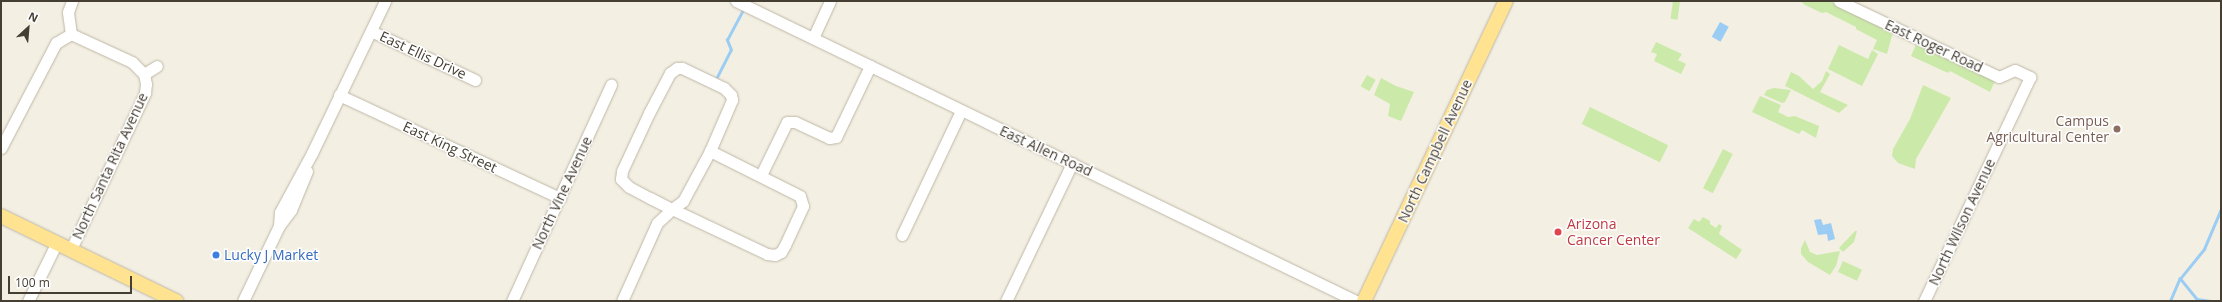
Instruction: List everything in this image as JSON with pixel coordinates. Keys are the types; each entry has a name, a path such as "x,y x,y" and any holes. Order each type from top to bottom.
{"main road":[{"name":"North Campbell Avenue","path":"1364,301 1506,1"},
{"path":"1,216 176,301"}],"street":[{"path":"71,34 68,12 72,1"},
{"path":"243,301 279,226 291,210 304,181 312,153 385,1"},
{"name":"East Allen Road","path":"736,1 1356,301"},
{"path":"813,38 830,1"},
{"name":"East Roger Road","path":"1839,1 1999,77 2015,70 2030,77"},
{"name":"East Ellis Drive","path":"371,30 475,80"},
{"path":"71,34 132,62 144,74"},
{"path":"1,148 56,43 71,34"},
{"name":"North Santa Rita Avenue","path":"71,249 145,93 146,84 144,74 157,66"},
{"path":"761,175 787,122 795,122 829,138 836,137 870,66"},
{"path":"622,301 657,223 672,209 683,201 710,151 729,106 731,95 724,88 682,68 673,69 649,113 621,175 624,184 672,209 767,254 775,255 781,252 803,206 803,201 795,192 710,151"},
{"name":"North Wilson Avenue","path":"1924,301 2030,77"},
{"name":"North Vine Avenue","path":"512,301 611,85"},
{"name":"East King Street","path":"340,95 560,198"},
{"path":"902,236 961,111"},
{"path":"1006,301 1072,163"},
{"name":"North Santa Rita Avenue","path":"28,301 57,242"},
{"path":"1374,281 1372,292 1374,301"}],"green space":[{"path":"1673,1 1680,2 1677,20 1670,19"},
{"path":"1800,1 1829,1 1893,32 1887,54 1873,49 1877,40 1856,29 1856,27 1826,12 1822,13"},
{"path":"1656,42 1682,54 1678,60 1686,64 1681,74 1654,61 1657,54 1651,52"},
{"path":"1917,42 1995,81 1990,92 1950,71 1948,73 1911,56"},
{"path":"1839,45 1868,59 1872,50 1878,54 1862,86 1828,69"},
{"path":"1826,71 1830,74 1820,92 1848,105 1839,113 1785,86 1791,72 1799,76 1813,89 1822,81"},
{"path":"1367,75 1376,80 1369,91 1361,86"},
{"path":"1381,78 1396,86 1414,92 1401,121 1388,116 1390,104 1374,95"},
{"path":"1923,85 1951,98 1916,159 1915,169 1898,163 1892,156 1893,149 1910,119"},
{"path":"1774,88 1791,90 1785,102 1782,103 1764,95 1767,90"},
{"path":"1760,96 1781,105 1778,112 1788,117 1795,116 1819,126 1816,138 1802,130 1799,134 1752,112"},
{"path":"1590,107 1668,145 1660,162 1582,124"},
{"path":"1723,149 1733,154 1713,193 1703,188"},
{"path":"1703,217 1710,221 1710,224 1716,228 1719,224 1722,226 1719,234 1742,250 1736,259 1688,228 1694,219 1699,222"},
{"path":"1855,231 1857,231 1854,242 1843,252 1839,248"},
{"path":"1805,240 1810,252 1817,255 1840,251 1836,266 1830,275 1808,262 1801,254 1801,248"},
{"path":"1843,261 1862,270 1857,281 1838,272"}],"water":[{"path":"1720,22 1729,27 1721,42 1712,37"},
{"path":"1821,219 1823,225 1831,223 1835,239 1828,241 1827,234 1818,235 1814,220"}],"waterway":[{"path":"717,77 731,50 727,40 744,8"},
{"path":"2170,301 2179,280 2204,249 2221,209"},
{"path":"2180,278 2197,299 2212,301"}],"place":[{"name":"Campus Agricultural Center","path":"2117,129"},
{"name":"Arizona Cancer Center","path":"1558,232"},
{"name":"Lucky J Market","path":"216,255"}]}
